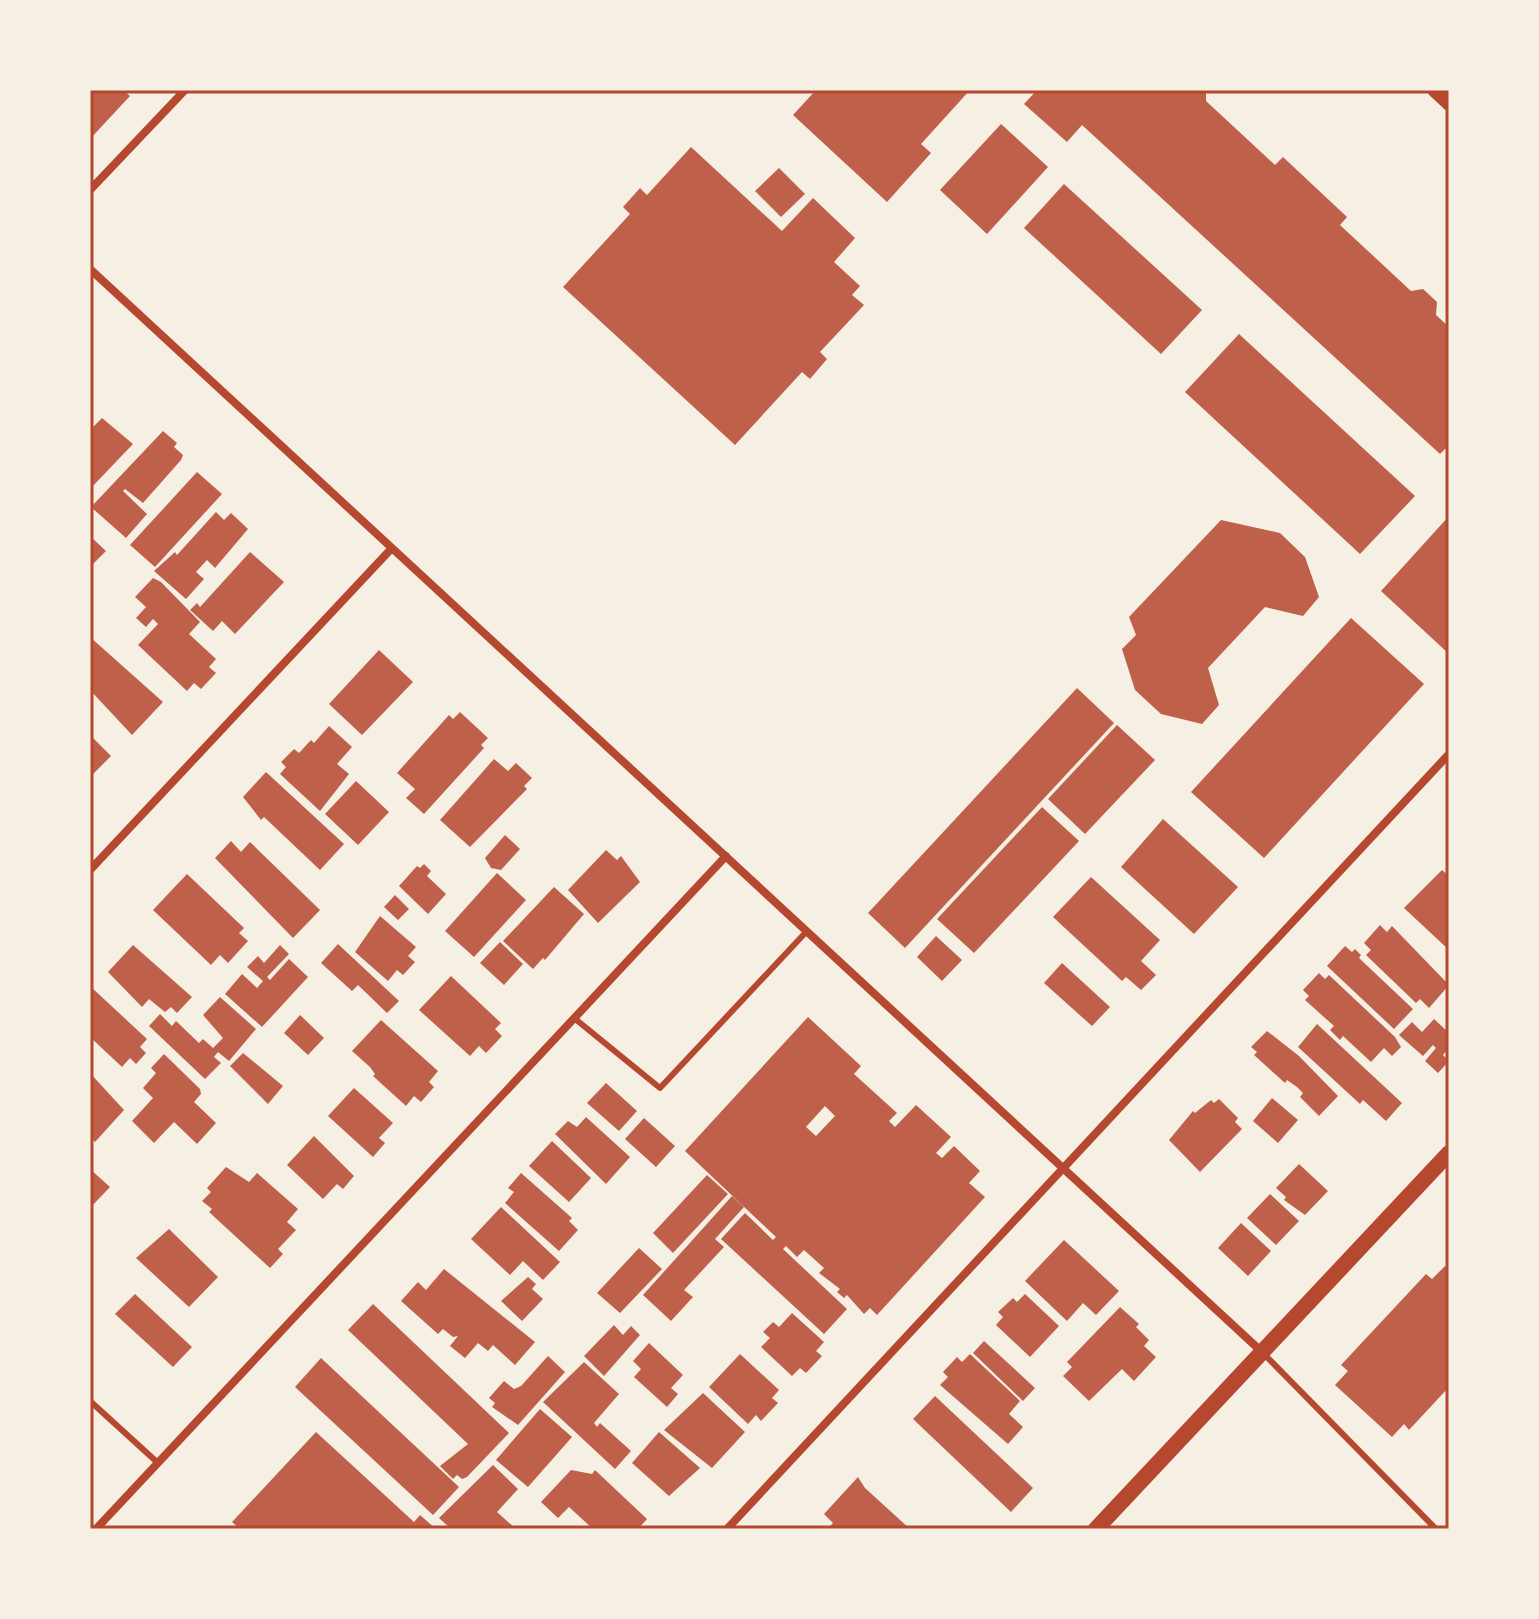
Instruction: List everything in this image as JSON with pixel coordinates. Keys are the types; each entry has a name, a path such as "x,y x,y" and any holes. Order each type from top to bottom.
{"main road":[{"path":"1096,1529 1449,1153"}],"street":[{"path":"90,190 185,90"},
{"path":"1436,90 1449,104"},
{"path":"90,269 1262,1352"},
{"path":"90,870 392,548"},
{"path":"727,1529 1449,754"},
{"path":"96,1529 726,856"}],"lane":[{"path":"574,1018 660,1088 807,931"},
{"path":"1262,1352 1436,1529"},
{"path":"90,1401 158,1463"}],"building":[{"path":"90,90 123,90 130,96 90,139"},
{"path":"816,90 970,90 921,144 931,153 887,202 793,115"},
{"path":"1037,90 1206,90 1206,101 1275,165 1283,157 1347,217 1340,225 1411,291 1423,289 1437,302 1436,315 1449,327 1449,445 1440,454 1082,125 1067,142 1024,104"},
{"path":"1001,124 1048,167 987,234 940,190"},
{"path":"691,147 782,231 813,198 855,238 834,262 860,286 852,295 864,305 820,352 827,359 810,379 802,372 735,445 563,287 630,214 623,207 640,188 647,195"},
{"path":"779,168 805,194 781,217 755,191"},
{"path":"1064,184 1202,310 1161,354 1024,228"},
{"path":"1239,334 1415,496 1360,554 1185,392"},
{"path":"102,418 133,444 90,489 90,430"},
{"path":"163,431 177,443 174,447 183,455 143,503 125,489 123,491 147,514 126,538 91,507"},
{"path":"197,472 222,494 155,567 130,545"},
{"path":"216,512 224,520 231,513 248,529 215,568 207,560 196,572 204,579 186,599 154,571 175,552 177,555"},
{"path":"1449,516 1449,654 1381,591"},
{"path":"1221,520 1280,533 1305,557 1319,597 1303,616 1265,607 1208,668 1219,705 1202,724 1161,714 1135,690 1122,649 1136,635 1129,617"},
{"path":"90,536 106,551 90,567"},
{"path":"250,552 284,582 235,634 222,621 213,631 190,610 197,603 200,607"},
{"path":"153,578 161,582 200,622 189,634 216,659 209,667 216,673 201,689 194,683 187,691 138,645 158,624 153,619 146,627 136,618 146,607 135,597"},
{"path":"1351,618 1424,684 1264,858 1191,792"},
{"path":"90,637 163,702 132,735 90,690"},
{"path":"379,650 413,682 362,735 329,704"},
{"path":"1077,688 1114,723 905,948 868,913"},
{"path":"460,712 488,738 481,745 484,748 424,814 406,798 415,789 397,773 449,715 453,719"},
{"path":"1117,725 1155,760 1085,834 1048,799"},
{"path":"329,726 352,747 337,764 349,774 320,811 280,774 286,767 281,762 294,749 299,753 311,740 314,743"},
{"path":"90,735 111,756 90,777"},
{"path":"494,759 508,771 516,763 532,778 524,786 527,789 470,847 440,820"},
{"path":"266,772 344,844 320,870 264,817 261,820 243,797"},
{"path":"356,781 389,812 358,845 325,814"},
{"path":"1042,807 1079,841 974,953 937,919"},
{"path":"1163,819 1238,887 1194,934 1121,867"},
{"path":"505,835 520,849 501,870 491,868 485,858"},
{"path":"231,841 241,852 250,842 320,910 293,938 215,858"},
{"path":"606,850 617,860 621,856 640,882 598,923 568,890"},
{"path":"424,864 431,871 427,876 446,894 428,914 399,886 417,866 420,868"},
{"path":"1442,870 1449,876 1449,950 1404,908"},
{"path":"497,873 526,900 474,957 445,931"},
{"path":"187,874 244,928 239,933 248,941 228,963 220,955 211,965 153,910"},
{"path":"1091,877 1160,940 1141,961 1156,975 1141,990 1126,977 1122,981 1053,917"},
{"path":"554,887 584,914 545,960 543,958 533,969 503,941"},
{"path":"395,895 409,909 398,920 384,907"},
{"path":"380,916 416,947 408,956 415,962 403,975 397,970 388,981 355,952"},
{"path":"1380,925 1387,932 1392,926 1449,985 1429,1008 1420,999 1416,1003 1366,955 1371,950 1364,943"},
{"path":"936,936 962,960 942,981 917,957"},
{"path":"500,942 523,964 504,985 480,963"},
{"path":"338,944 399,1001 387,1013 358,985 352,991 321,963"},
{"path":"133,945 192,997 177,1013 171,1007 165,1012 149,999 142,1007 108,972"},
{"path":"280,945 289,954 267,977 270,980 289,959 308,977 262,1027 225,994 242,974 257,988 263,981 247,967 258,956 264,963"},
{"path":"1345,946 1352,952 1355,949 1361,955 1359,958 1413,1009 1394,1029 1327,966"},
{"path":"1062,963 1110,1007 1092,1026 1044,983"},
{"path":"1319,973 1325,979 1329,975 1395,1037 1401,1047 1392,1056 1384,1048 1371,1062 1343,1036 1340,1040 1330,1030 1334,1026 1305,1000 1309,996 1303,990"},
{"path":"451,976 501,1023 495,1029 502,1036 486,1053 479,1046 470,1056 419,1010"},
{"path":"90,986 147,1039 140,1047 146,1053 136,1064 130,1058 122,1067 90,1037"},
{"path":"220,997 256,1029 229,1061 218,1052 214,1057 221,1063 205,1079 149,1026 160,1014 172,1026 176,1021 199,1043 203,1039 213,1048 223,1038 203,1015"},
{"path":"300,1015 324,1038 308,1055 284,1033"},
{"path":"808,1017 861,1066 854,1074 897,1113 889,1121 895,1127 916,1105 951,1137 936,1153 942,1158 954,1146 980,1171 969,1183 985,1197 877,1315 870,1308 864,1314 847,1295 844,1298 837,1292 840,1289 819,1273 824,1268 804,1250 797,1257 786,1246 783,1249 847,1309 824,1334 721,1239 745,1213 773,1240 776,1237 685,1151","holes":["825,1106 835,1116 816,1136 806,1127"]},
{"path":"1434,1019 1449,1033 1449,1048 1443,1055 1449,1061 1438,1073 1425,1061 1436,1048 1433,1045 1423,1056 1399,1035 1412,1022 1422,1032"},
{"path":"381,1020 438,1071 429,1082 434,1087 421,1102 414,1096 406,1106 373,1076 375,1074 370,1067 352,1051"},
{"path":"1317,1024 1402,1103 1386,1121 1363,1100 1360,1104 1298,1047"},
{"path":"1267,1031 1299,1056 1338,1096 1319,1116 1300,1097 1303,1093 1297,1087 1287,1080 1285,1083 1254,1055 1257,1052 1251,1047"},
{"path":"243,1053 283,1086 268,1104 230,1066"},
{"path":"164,1054 200,1089 201,1094 194,1102 216,1123 197,1144 174,1122 154,1143 132,1121 153,1098 143,1088 156,1073 151,1068"},
{"path":"90,1073 124,1110 95,1142 90,1137"},
{"path":"606,1083 637,1111 619,1131 587,1103"},
{"path":"354,1088 393,1123 379,1138 385,1143 373,1157 328,1116"},
{"path":"1272,1098 1298,1120 1278,1143 1253,1121"},
{"path":"1219,1099 1238,1118 1235,1122 1242,1129 1200,1172 1169,1140 1193,1111 1195,1113 1211,1100 1214,1103"},
{"path":"586,1117 630,1157 606,1184 555,1134 568,1121 577,1127"},
{"path":"644,1118 675,1146 656,1167 625,1139"},
{"path":"314,1136 354,1176 343,1189 337,1184 323,1199 287,1165"},
{"path":"552,1141 591,1178 569,1202 529,1166"},
{"path":"1299,1164 1328,1191 1305,1215 1284,1200 1286,1197 1276,1188"},
{"path":"226,1167 249,1182 257,1173 298,1209 287,1222 296,1230 278,1249 283,1254 270,1268 209,1212 212,1209 202,1201 211,1192 207,1188"},
{"path":"90,1169 110,1187 90,1208"},
{"path":"521,1173 572,1218 569,1221 578,1230 559,1251 505,1203 514,1192 508,1188"},
{"path":"707,1175 728,1194 673,1253 653,1233"},
{"path":"1270,1194 1299,1221 1276,1245 1247,1218"},
{"path":"732,1196 744,1207 715,1239 724,1247 684,1290 693,1297 671,1321 643,1295"},
{"path":"501,1207 560,1262 543,1280 523,1261 510,1275 471,1239"},
{"path":"1241,1223 1271,1251 1248,1276 1218,1248"},
{"path":"169,1229 218,1277 189,1307 136,1258"},
{"path":"1064,1240 1119,1291 1096,1315 1083,1303 1067,1321 1025,1281"},
{"path":"639,1248 662,1269 620,1313 597,1293"},
{"path":"1445,1266 1449,1270 1449,1387 1409,1430 1404,1424 1392,1437 1335,1385 1348,1371 1341,1365 1426,1274 1432,1279"},
{"path":"444,1269 535,1342 515,1365 493,1345 488,1351 478,1343 465,1358 450,1346 458,1336 453,1337 443,1329 438,1334 401,1301 418,1282 426,1290"},
{"path":"528,1277 536,1284 532,1289 543,1299 522,1321 501,1301"},
{"path":"135,1294 192,1347 173,1367 115,1314"},
{"path":"1025,1294 1059,1326 1030,1357 996,1325 1003,1317 998,1312 1013,1298 1017,1302"},
{"path":"373,1304 509,1433 467,1477 462,1479 457,1475 453,1479 440,1466 468,1444 348,1330"},
{"path":"1120,1307 1139,1324 1136,1327 1149,1340 1144,1346 1156,1357 1134,1381 1122,1369 1089,1401 1063,1376 1072,1367 1067,1362"},
{"path":"792,1313 824,1342 816,1351 822,1356 806,1373 800,1368 792,1376 761,1347 770,1338 763,1332 773,1322 779,1327"},
{"path":"614,1325 623,1335 631,1326 640,1335 604,1376 584,1356"},
{"path":"984,1341 1035,1388 1023,1401 973,1353"},
{"path":"649,1343 683,1375 671,1388 678,1394 667,1407 634,1377 641,1369 633,1361"},
{"path":"740,1354 779,1390 772,1398 778,1403 761,1421 756,1415 748,1424 709,1387"},
{"path":"970,1354 1020,1401 1009,1414 1023,1427 1008,1444 940,1385 948,1377 943,1372 957,1357 962,1362"},
{"path":"548,1356 565,1372 518,1425 492,1407 495,1403 489,1398 504,1381 514,1389 521,1386"},
{"path":"321,1358 459,1487 433,1515 295,1387"},
{"path":"584,1362 619,1394 594,1423 597,1427 600,1423 631,1451 615,1469 543,1402"},
{"path":"703,1393 745,1432 712,1468 664,1430"},
{"path":"935,1396 1033,1488 1011,1512 913,1419"},
{"path":"540,1409 572,1437 528,1487 496,1460"},
{"path":"316,1432 414,1522 420,1515 436,1529 240,1529 232,1522"},
{"path":"659,1432 700,1468 669,1496 632,1463"},
{"path":"493,1465 518,1489 497,1512 516,1529 451,1529 439,1518"},
{"path":"571,1470 592,1474 595,1470 647,1519 638,1529 593,1529 569,1507 558,1518 541,1502"},
{"path":"858,1477 865,1488 910,1529 827,1529 833,1523 824,1514"}]}
